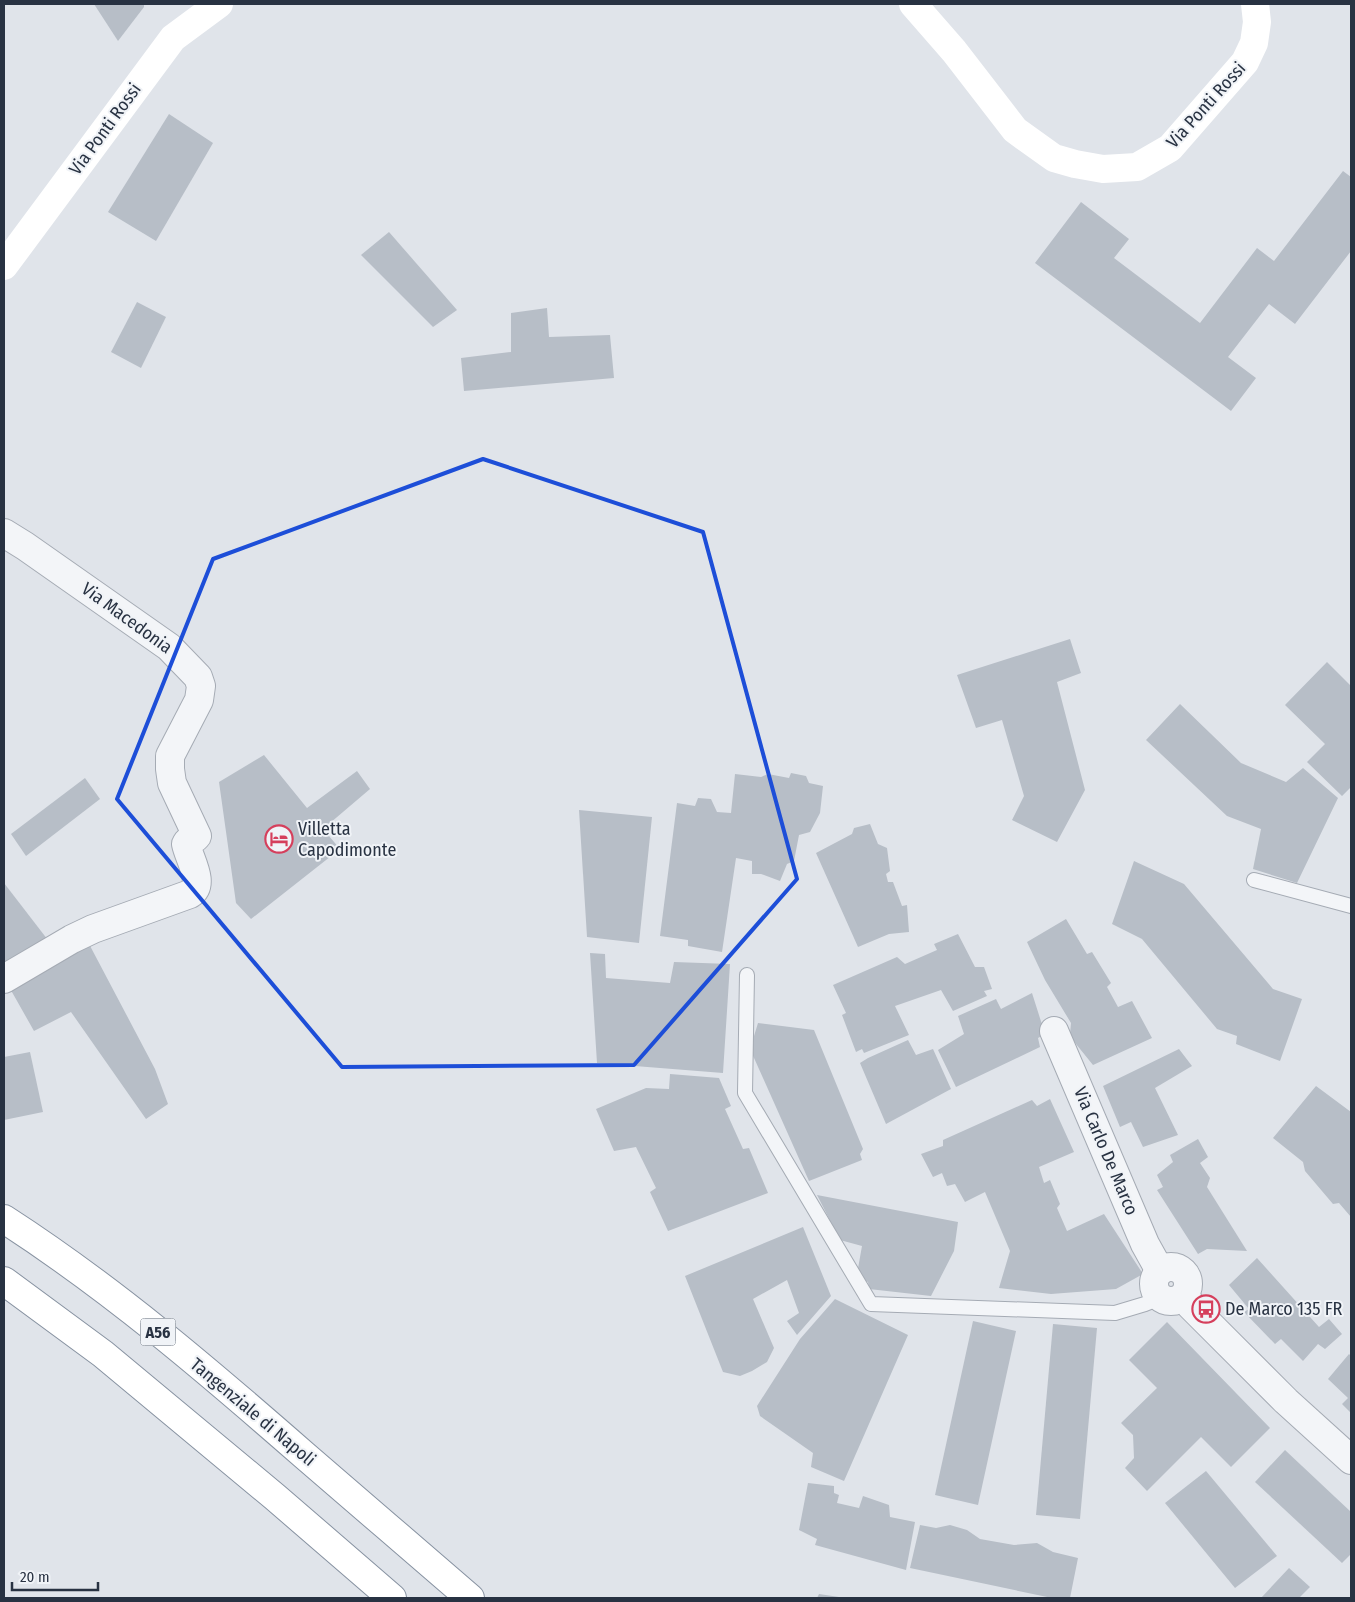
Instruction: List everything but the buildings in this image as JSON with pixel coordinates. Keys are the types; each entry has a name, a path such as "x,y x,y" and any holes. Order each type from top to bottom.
{"main road":[{"name":"Via Ponti Rossi","path":"4,266 173,38 218,4"},
{"name":"Via Ponti Rossi","path":"913,4 954,50 1015,130 1054,158 1103,169 1137,167 1170,148 1245,62 1254,43 1257,22 1255,4"},
{"name":"Tangenziale di Napoli","path":"4,1219 35,1239 132,1311 245,1403 470,1598"},
{"path":"4,1281 103,1354 275,1497 392,1598"}],"street":[{"name":"Via Macedonia","path":"4,533 169,647 198,677 201,686 199,700 170,756 172,783 196,836 186,844 197,887 190,894 93,929 63,944 4,980"},
{"name":"Via Carlo De Marco","path":"1054,1031 1145,1244 1160,1271 1171,1267 1179,1269 1184,1273 1189,1284 1178,1300"},
{"path":"1178,1300 1351,1460"}],"lane":[{"path":"1254,880 1351,906"},
{"path":"747,975 745,1093 871,1304 1116,1313 1145,1304 1178,1300"}],"highlighted area":[{"path":"483,459 703,532 797,879 634,1065 342,1067 117,799 213,559"}],"place":[{"name":"Villetta Capodimonte","path":"279,839"},
{"name":"De Marco 135 FR","path":"1206,1309"}]}
